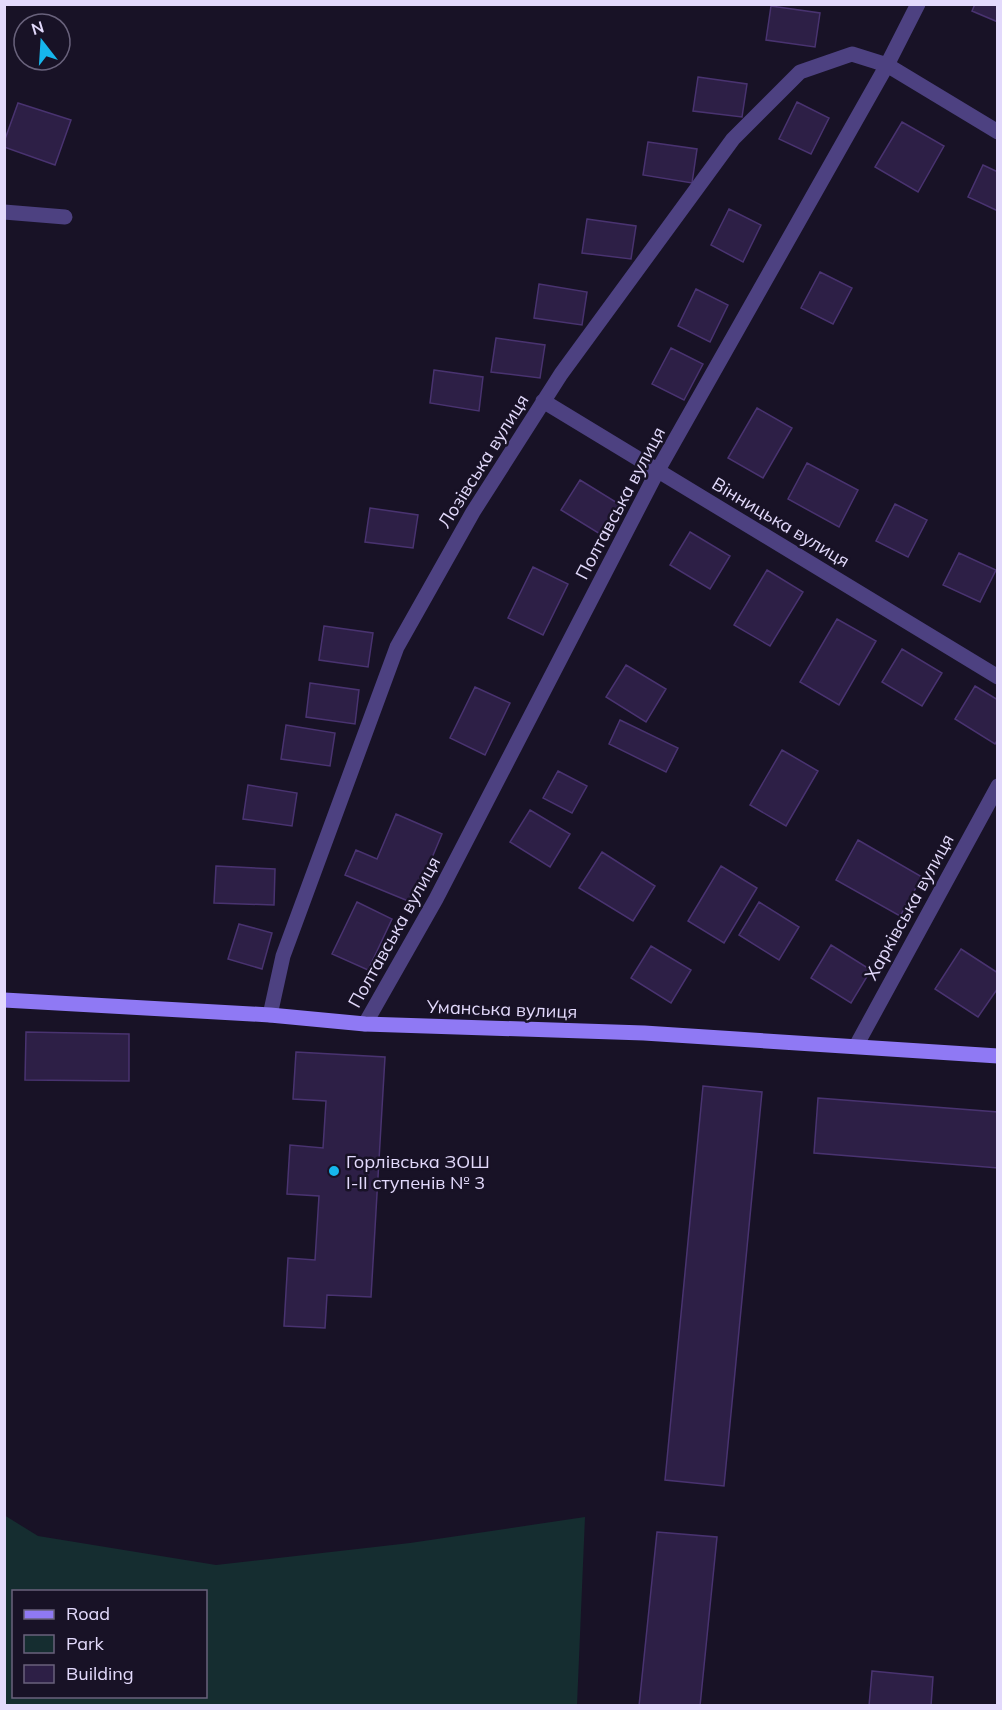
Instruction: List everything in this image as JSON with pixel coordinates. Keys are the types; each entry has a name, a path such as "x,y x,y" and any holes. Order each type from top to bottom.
{"street":[{"name":"Полтавська вулиця","path":"365,1024 436,899 658,470 887,65 918,4"},
{"name":"Лозівська вулиця","path":"270,1015 283,956 398,647 473,512 543,401 733,140 800,72 852,54 887,65 998,132"},
{"path":"4,212 65,217"},
{"name":"Вінницька вулиця","path":"543,401 998,677"},
{"name":"Харківська вулиця","path":"855,1046 998,786"},
{"name":"Уманська вулиця","path":"4,1000 270,1015 365,1024 644,1033 998,1056"}],"green space":[{"path":"4,1515 38,1536 216,1565 410,1543 585,1517 577,1705 5,1705"}],"building":[{"path":"975,4 998,4 998,22 972,11"},
{"path":"771,6 820,13 815,47 766,40"},
{"path":"698,77 747,84 742,117 693,111"},
{"path":"797,102 829,118 811,154 779,139"},
{"path":"18,103 71,120 55,165 4,147"},
{"path":"902,122 944,146 918,192 875,167"},
{"path":"648,142 697,149 692,183 643,175"},
{"path":"983,165 998,172 998,211 968,197"},
{"path":"729,209 761,225 743,262 711,245"},
{"path":"587,219 636,226 631,259 582,253"},
{"path":"820,272 852,288 833,324 801,308"},
{"path":"539,284 587,292 582,325 534,318"},
{"path":"696,289 728,305 710,342 678,326"},
{"path":"496,338 545,345 540,378 491,372"},
{"path":"671,348 703,364 684,400 652,384"},
{"path":"434,370 483,377 479,411 430,403"},
{"path":"757,408 792,428 763,478 728,458"},
{"path":"807,463 858,490 839,527 788,499"},
{"path":"580,480 619,504 600,534 561,510"},
{"path":"895,504 927,520 908,557 876,541"},
{"path":"370,508 418,515 413,548 365,542"},
{"path":"690,532 730,556 710,589 670,565"},
{"path":"959,553 996,570 980,602 943,585"},
{"path":"533,567 568,584 543,635 508,618"},
{"path":"767,570 803,592 770,646 734,625"},
{"path":"837,619 876,641 839,705 800,682"},
{"path":"324,626 373,633 368,667 319,660"},
{"path":"902,649 942,673 922,706 882,682"},
{"path":"626,665 666,689 646,722 606,697"},
{"path":"310,683 359,690 355,724 306,717"},
{"path":"975,686 998,700 998,739 995,744 955,719"},
{"path":"475,687 510,703 485,755 450,738"},
{"path":"620,720 678,748 666,772 609,744"},
{"path":"286,725 335,733 330,766 281,759"},
{"path":"782,750 818,771 786,826 750,805"},
{"path":"558,771 587,786 572,813 543,798"},
{"path":"248,785 297,793 292,826 243,819"},
{"path":"530,810 570,834 550,867 510,842"},
{"path":"396,814 442,834 413,903 345,875 356,850 377,859"},
{"path":"858,840 922,877 900,916 836,880"},
{"path":"602,852 655,886 633,921 579,888"},
{"path":"216,866 275,869 274,905 214,903"},
{"path":"721,866 757,888 724,943 688,921"},
{"path":"357,902 392,919 368,970 332,954"},
{"path":"759,902 799,927 779,960 739,935"},
{"path":"239,924 272,933 262,969 228,959"},
{"path":"831,945 871,970 851,1003 811,978"},
{"path":"651,946 691,970 671,1003 631,978"},
{"path":"961,949 998,973 998,988 978,1017 935,989"},
{"path":"26,1032 129,1034 129,1081 25,1080"},
{"name":"Горлівська ЗОШ І-ІІ ступенів № 3","path":"296,1052 385,1057 371,1297 327,1295 325,1328 284,1326 288,1258 315,1260 319,1196 287,1194 290,1145 323,1148 326,1101 293,1099"},
{"path":"703,1086 762,1092 724,1486 665,1480"},
{"path":"818,1098 998,1112 998,1168 814,1153"},
{"path":"657,1532 717,1537 700,1706 639,1706"},
{"path":"872,1671 933,1677 931,1706 869,1706"}],"place":[{"name":"Горлівська ЗОШ І-ІІ ступенів № 3","path":"334,1171"}]}
